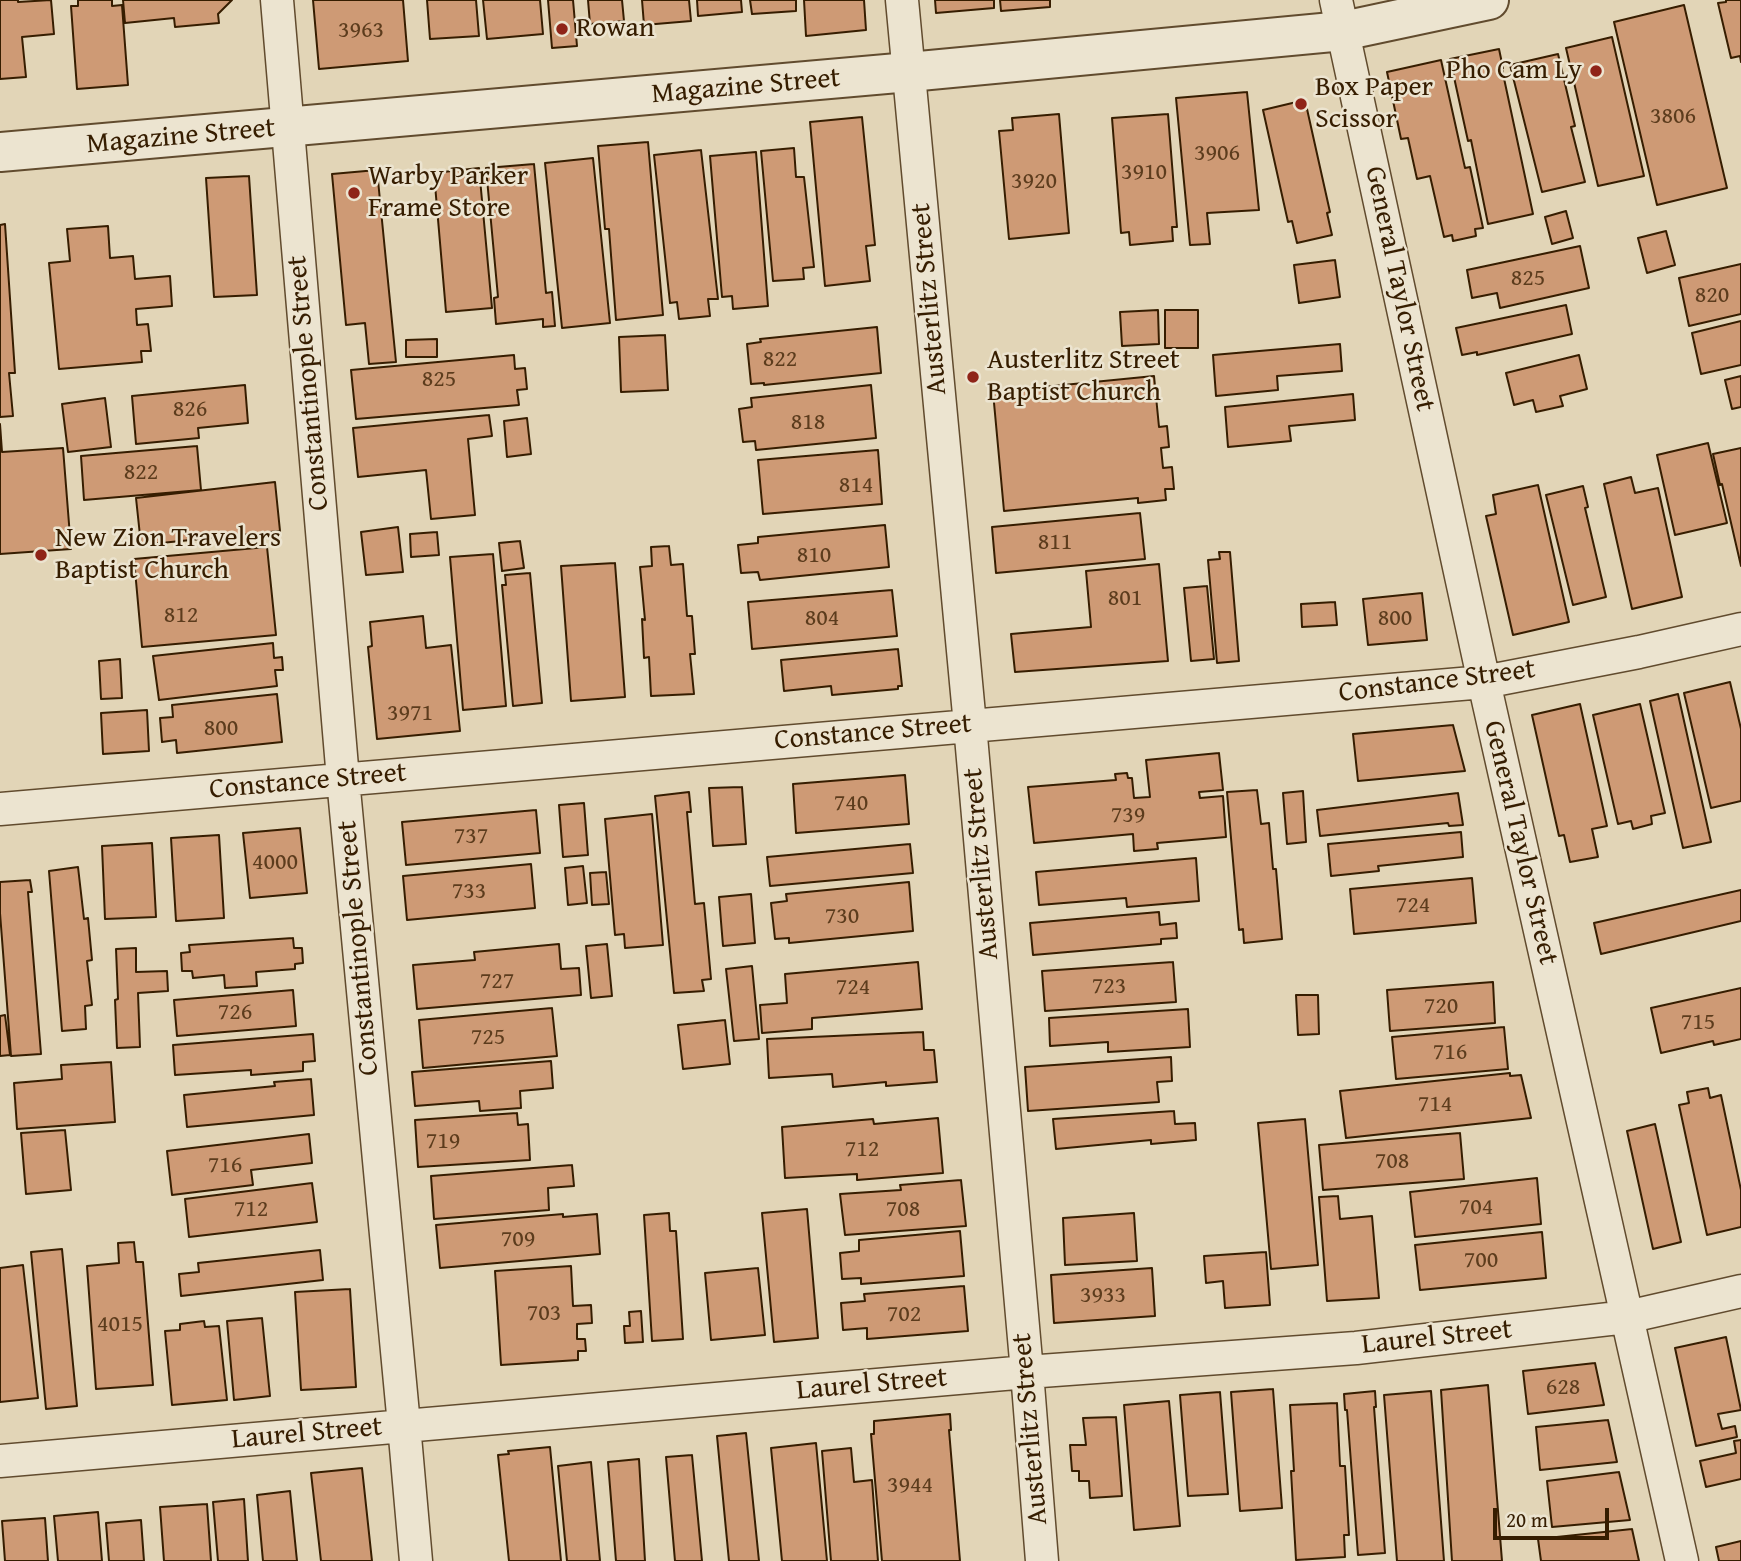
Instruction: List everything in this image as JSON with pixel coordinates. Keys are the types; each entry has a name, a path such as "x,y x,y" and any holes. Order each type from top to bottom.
{"street":[{"name":"Constantinople Street","path":"277,0 343,779 416,1561"},
{"name":"Austerlitz Street","path":"902,0 970,725 1042,1561"},
{"name":"Magazine Street","path":"0,152 909,72 1340,16 1489,0"},
{"name":"General Taylor Street","path":"1340,16 1484,682 1682,1561"},
{"name":"Constance Street","path":"0,809 1484,682 1741,629"},
{"name":"Laurel Street","path":"0,1461 1027,1372 1356,1348 1627,1317 1741,1292"}],"building":[{"path":"0,0 51,0 54,34 22,37 26,77 0,79"},
{"path":"78,0 112,0 112,6 122,5 128,85 77,89 71,6 78,6"},
{"path":"123,0 232,0 218,14 219,23 175,27 174,18 125,23"},
{"path":"313,0 403,0 408,61 319,69"},
{"path":"427,0 476,0 479,36 430,39"},
{"path":"483,0 540,0 543,34 487,39"},
{"path":"548,0 573,0 577,46 552,48"},
{"path":"588,0 622,0 624,21 590,24"},
{"path":"642,0 689,0 691,21 644,25"},
{"path":"697,0 741,0 742,12 698,16"},
{"path":"750,0 796,0 796,11 752,14"},
{"path":"804,0 864,0 866,30 806,36"},
{"path":"935,0 994,0 994,8 936,13"},
{"path":"1000,0 1050,0 1050,7 1001,11"},
{"path":"1741,0 1741,62 1740,56 1731,58 1718,3"},
{"path":"1684,5 1727,188 1657,205 1614,22"},
{"path":"1612,37 1644,176 1598,186 1566,48"},
{"path":"1499,49 1533,214 1488,224 1471,140 1468,141 1450,59"},
{"path":"1558,54 1575,126 1571,127 1585,182 1542,192 1510,65"},
{"path":"1441,60 1465,168 1470,167 1483,228 1475,229 1476,236 1453,241 1452,235 1444,237 1430,176 1417,179 1408,138 1401,139 1387,72"},
{"path":"1247,92 1259,210 1207,213 1210,244 1190,245 1176,98"},
{"path":"1305,100 1330,212 1327,213 1332,235 1297,243 1292,221 1288,222 1263,110"},
{"path":"1059,114 1069,233 1009,239 999,131 1013,130 1012,118"},
{"path":"1168,114 1177,227 1172,227 1173,241 1130,245 1129,232 1121,233 1112,118"},
{"path":"862,117 875,245 866,246 870,281 825,286 810,122"},
{"path":"648,142 663,315 616,320 609,229 605,229 598,146"},
{"path":"794,148 796,177 804,177 814,267 803,268 804,279 773,281 761,151"},
{"path":"701,150 718,299 708,299 710,316 679,319 677,302 670,303 654,155"},
{"path":"756,152 768,306 733,309 732,296 722,297 710,156"},
{"path":"593,158 610,323 562,328 545,163"},
{"path":"534,164 546,293 552,292 555,326 543,327 543,319 496,324 494,298 498,297 486,168"},
{"path":"479,168 492,308 446,312 434,173"},
{"path":"377,170 396,362 369,364 365,323 346,325 332,174"},
{"path":"249,176 257,295 214,297 206,178"},
{"path":"1566,211 1573,238 1552,244 1545,217"},
{"path":"5,224 15,373 9,373 13,416 0,417 0,225"},
{"path":"108,226 110,258 133,256 135,279 170,276 172,306 136,309 137,325 148,324 151,351 141,351 142,362 59,369 49,263 70,261 67,229"},
{"path":"1666,231 1675,265 1647,273 1638,238"},
{"path":"1580,246 1589,288 1500,308 1497,293 1472,298 1467,270"},
{"path":"1335,260 1340,297 1299,303 1294,265"},
{"path":"1741,264 1741,314 1689,326 1679,278"},
{"path":"1566,305 1572,334 1477,355 1477,352 1462,355 1456,328"},
{"path":"1158,310 1159,344 1122,346 1120,312"},
{"path":"1165,310 1198,310 1198,348 1165,348"},
{"path":"1741,321 1741,365 1701,374 1692,333"},
{"path":"877,327 881,373 751,384 747,344 761,342 760,339"},
{"path":"665,335 668,390 621,392 619,337"},
{"path":"437,339 437,357 406,357 406,340"},
{"path":"1340,344 1342,371 1277,376 1278,390 1216,396 1213,355"},
{"path":"514,355 515,369 525,368 527,389 517,390 519,405 356,419 351,370"},
{"path":"1579,355 1587,389 1560,396 1563,406 1536,412 1533,400 1514,405 1506,373"},
{"path":"1154,376 1159,427 1167,426 1169,447 1161,448 1163,468 1172,467 1174,489 1165,489 1166,500 1138,503 1138,498 1004,511 993,392"},
{"path":"1741,376 1741,407 1732,409 1725,380"},
{"path":"245,385 248,423 198,428 199,438 136,444 132,396"},
{"path":"871,385 876,438 756,450 755,441 743,442 739,409 752,407 751,398"},
{"path":"1353,394 1355,420 1289,426 1291,441 1228,447 1225,407"},
{"path":"105,398 111,447 68,452 62,404"},
{"path":"489,415 492,436 468,439 475,515 431,519 426,470 358,477 353,428"},
{"path":"527,418 531,454 507,457 504,421"},
{"path":"0,424 2,452 63,448 71,549 0,554"},
{"path":"1708,443 1727,523 1675,535 1657,455"},
{"path":"197,446 201,490 84,500 81,456"},
{"path":"1741,448 1741,566 1713,454"},
{"path":"878,450 882,504 763,514 758,460"},
{"path":"1631,477 1635,493 1658,488 1682,597 1632,609 1604,484"},
{"path":"275,482 280,531 141,545 136,498"},
{"path":"1538,485 1569,622 1513,635 1486,516 1496,514 1493,495"},
{"path":"1583,486 1588,507 1585,508 1606,597 1573,605 1546,495"},
{"path":"1140,513 1145,559 996,573 992,527"},
{"path":"885,525 889,567 760,580 758,572 741,573 738,545 758,543 758,537"},
{"path":"398,527 403,572 366,575 361,532"},
{"path":"437,532 439,555 411,557 410,534"},
{"path":"520,541 524,568 502,571 499,543"},
{"path":"669,546 671,565 683,564 687,616 692,616 695,654 690,654 694,694 651,696 649,657 644,658 642,619 645,620 640,567 652,566 651,547"},
{"path":"267,547 276,635 142,647 134,559"},
{"path":"1219,552 1230,552 1239,661 1217,663 1208,560 1220,559"},
{"path":"493,554 506,706 463,710 450,557"},
{"path":"615,563 625,697 571,701 561,566"},
{"path":"1159,564 1168,661 1015,672 1011,634 1091,627 1086,571"},
{"path":"530,573 542,703 513,706 502,585 506,585 505,575"},
{"path":"1207,586 1214,659 1191,661 1184,588"},
{"path":"892,590 897,636 752,649 748,602"},
{"path":"1422,593 1427,640 1368,645 1363,599"},
{"path":"1335,602 1337,625 1302,627 1301,604"},
{"path":"423,616 426,648 451,645 460,731 377,739 368,647 372,646 370,622"},
{"path":"273,643 274,658 282,657 283,670 275,670 277,686 159,700 153,656"},
{"path":"898,649 902,686 898,686 898,689 832,695 831,686 784,691 781,660"},
{"path":"120,659 122,698 101,699 99,661"},
{"path":"1730,682 1741,729 1741,801 1711,808 1684,693"},
{"path":"277,694 282,742 177,753 176,740 162,742 160,718 173,717 172,705"},
{"path":"1678,694 1711,842 1683,848 1650,701"},
{"path":"1580,704 1607,826 1592,829 1598,857 1570,862 1564,835 1559,836 1532,715"},
{"path":"1640,704 1665,813 1651,816 1652,824 1633,829 1631,821 1618,824 1593,715"},
{"path":"147,710 149,751 103,754 101,713"},
{"path":"1453,725 1465,771 1358,781 1353,734"},
{"path":"1219,753 1223,790 1199,792 1200,798 1223,796 1226,837 1157,843 1158,849 1134,851 1133,834 1034,843 1028,787 1116,780 1115,774 1127,773 1128,778 1132,778 1134,798 1150,797 1146,760"},
{"path":"905,775 909,824 796,833 793,784"},
{"path":"742,787 746,844 713,846 709,788"},
{"path":"1257,790 1261,824 1269,823 1282,939 1244,943 1243,929 1239,930 1227,792"},
{"path":"1303,791 1306,842 1287,844 1283,793"},
{"path":"689,792 691,812 687,812 695,904 704,903 711,979 702,980 704,991 674,993 655,796"},
{"path":"1458,793 1463,825 1449,826 1448,823 1320,836 1317,810"},
{"path":"584,803 588,855 563,857 559,805"},
{"path":"536,810 540,853 406,865 402,822"},
{"path":"652,814 663,945 625,948 624,934 615,935 605,819"},
{"path":"300,828 307,893 250,898 243,833"},
{"path":"1461,832 1463,857 1378,866 1379,871 1331,876 1328,844"},
{"path":"219,835 224,918 176,921 171,838"},
{"path":"152,843 156,917 105,919 102,846"},
{"path":"910,844 913,873 770,886 767,857"},
{"path":"1196,858 1199,901 1127,907 1126,898 1039,905 1036,872"},
{"path":"531,864 535,908 407,920 403,876"},
{"path":"583,866 587,903 568,905 565,868"},
{"path":"78,867 84,919 88,918 92,960 87,961 92,1005 85,1006 86,1029 62,1031 49,871"},
{"path":"606,872 609,904 592,905 590,873"},
{"path":"1472,878 1476,923 1354,934 1350,889"},
{"path":"30,880 32,892 28,892 41,1054 11,1056 0,882"},
{"path":"909,882 913,931 789,943 789,938 775,939 771,903 787,901 786,894"},
{"path":"1741,890 1741,921 1601,954 1594,923"},
{"path":"751,894 755,943 723,946 719,897"},
{"path":"1159,912 1160,925 1176,923 1177,938 1161,939 1161,944 1033,955 1030,923"},
{"path":"293,938 294,948 302,948 303,963 295,964 295,969 256,972 257,986 225,988 224,975 193,978 192,971 182,971 181,953 190,952 189,945"},
{"path":"559,944 561,969 579,968 581,995 417,1009 413,965 475,960 474,952"},
{"path":"607,944 612,996 591,998 586,946"},
{"path":"136,948 136,972 167,971 168,991 138,993 140,1047 117,1048 116,949"},
{"path":"918,962 922,1009 812,1018 812,1029 762,1033 760,1005 787,1003 785,974"},
{"path":"1173,962 1176,1002 1045,1011 1042,971"},
{"path":"752,966 759,1039 734,1041 726,969"},
{"path":"1493,982 1495,1023 1390,1031 1387,990"},
{"path":"1741,988 1741,1039 1714,1045 1713,1041 1661,1053 1651,1008"},
{"path":"293,990 296,1026 177,1036 174,1000"},
{"path":"1296,995 1318,995 1319,1034 1298,1035"},
{"path":"552,1008 557,1056 423,1068 419,1020"},
{"path":"1188,1009 1190,1047 1108,1052 1108,1042 1050,1046 1049,1018"},
{"path":"5,1015 10,1055 0,1056 0,1016"},
{"path":"725,1020 730,1064 683,1069 678,1025"},
{"path":"1504,1027 1508,1069 1396,1079 1392,1037"},
{"path":"923,1032 924,1050 934,1050 937,1082 886,1086 886,1082 833,1087 832,1074 769,1078 767,1039"},
{"path":"313,1034 315,1061 303,1062 303,1071 251,1075 251,1070 175,1075 173,1045"},
{"path":"1171,1057 1172,1081 1157,1082 1159,1102 1028,1111 1025,1067"},
{"path":"551,1061 553,1088 520,1091 521,1108 480,1111 479,1101 415,1106 412,1072"},
{"path":"111,1062 115,1122 17,1129 14,1083 62,1079 61,1065"},
{"path":"1510,1073 1510,1076 1521,1075 1531,1118 1346,1138 1340,1091"},
{"path":"311,1079 314,1115 187,1127 184,1095 275,1086 274,1082"},
{"path":"1708,1088 1710,1098 1721,1095 1741,1190 1741,1227 1707,1235 1679,1105 1689,1103 1687,1092"},
{"path":"1174,1111 1175,1124 1195,1123 1196,1140 1151,1144 1151,1140 1056,1149 1053,1119"},
{"path":"517,1113 518,1125 528,1124 530,1160 418,1167 415,1120"},
{"path":"938,1118 943,1173 857,1180 857,1174 785,1178 782,1127 873,1119 874,1124"},
{"path":"1305,1119 1318,1265 1271,1269 1258,1123"},
{"path":"1655,1124 1681,1242 1653,1249 1627,1131"},
{"path":"65,1130 71,1190 26,1194 21,1133"},
{"path":"1460,1133 1464,1179 1323,1190 1319,1145"},
{"path":"309,1134 312,1163 251,1170 253,1185 172,1195 167,1151"},
{"path":"572,1165 574,1186 548,1188 549,1210 434,1219 431,1176"},
{"path":"1537,1178 1541,1224 1415,1237 1410,1192"},
{"path":"961,1180 966,1226 845,1235 840,1194 901,1190 900,1185"},
{"path":"312,1183 317,1222 189,1237 185,1199"},
{"path":"1338,1196 1340,1219 1372,1216 1379,1298 1327,1301 1319,1197"},
{"path":"807,1209 818,1338 774,1342 762,1213"},
{"path":"669,1213 670,1231 676,1231 683,1339 652,1341 644,1215"},
{"path":"1134,1213 1137,1261 1065,1265 1063,1218"},
{"path":"563,1214 563,1217 597,1214 600,1254 440,1268 436,1225"},
{"path":"960,1231 964,1276 861,1284 861,1278 842,1279 840,1253 859,1251 859,1240"},
{"path":"1542,1232 1546,1278 1420,1290 1415,1245"},
{"path":"134,1242 136,1262 143,1262 153,1385 96,1389 87,1266 119,1263 118,1243"},
{"path":"62,1249 77,1406 46,1409 31,1252"},
{"path":"320,1250 323,1280 181,1296 179,1274 199,1272 198,1263"},
{"path":"1266,1252 1270,1305 1225,1308 1223,1281 1206,1283 1204,1256"},
{"path":"23,1265 38,1398 0,1402 0,1268"},
{"path":"571,1266 573,1306 591,1305 592,1323 577,1324 577,1339 585,1339 586,1351 578,1351 578,1360 501,1365 495,1271"},
{"path":"758,1268 765,1335 711,1340 705,1273"},
{"path":"1152,1268 1155,1316 1054,1323 1051,1275"},
{"path":"964,1286 968,1331 867,1339 867,1328 843,1330 841,1303 865,1301 864,1294"},
{"path":"350,1289 356,1387 301,1390 295,1292"},
{"path":"641,1311 643,1342 625,1343 624,1326 630,1326 629,1312"},
{"path":"262,1318 270,1396 234,1400 227,1321"},
{"path":"204,1321 205,1327 219,1326 227,1400 172,1405 165,1331 180,1330 180,1324"},
{"path":"1726,1337 1741,1410 1718,1414 1722,1429 1735,1426 1737,1437 1696,1446 1675,1348"},
{"path":"1595,1363 1604,1405 1528,1414 1523,1371"},
{"path":"1488,1385 1502,1561 1452,1561 1441,1390"},
{"path":"1273,1389 1282,1508 1240,1511 1231,1392"},
{"path":"1375,1391 1385,1553 1358,1555 1344,1394"},
{"path":"1431,1391 1444,1561 1397,1561 1384,1395"},
{"path":"1220,1392 1228,1494 1188,1496 1180,1395"},
{"path":"1169,1401 1180,1526 1134,1530 1124,1405"},
{"path":"1337,1403 1340,1466 1345,1466 1349,1535 1344,1535 1345,1557 1296,1560 1290,1405"},
{"path":"950,1414 960,1561 882,1561 871,1434 874,1434 874,1421"},
{"path":"1116,1417 1122,1496 1090,1498 1089,1481 1079,1481 1079,1471 1072,1471 1070,1445 1086,1445 1083,1418"},
{"path":"1608,1420 1617,1462 1540,1470 1536,1427"},
{"path":"746,1433 759,1561 729,1561 717,1436"},
{"path":"1741,1440 1741,1479 1706,1487 1700,1461 1736,1453 1734,1441"},
{"path":"816,1443 827,1561 782,1561 771,1448"},
{"path":"550,1447 561,1561 509,1561 498,1455 509,1454 508,1451"},
{"path":"851,1448 854,1482 872,1480 878,1561 831,1561 822,1451"},
{"path":"692,1455 702,1561 675,1561 666,1457"},
{"path":"639,1459 645,1561 616,1561 608,1462"},
{"path":"591,1462 600,1561 567,1561 558,1466"},
{"path":"362,1468 372,1561 321,1561 311,1473"},
{"path":"1619,1472 1630,1520 1552,1527 1547,1481"},
{"path":"290,1491 297,1561 263,1561 257,1495"},
{"path":"244,1499 248,1561 218,1561 213,1502"},
{"path":"207,1504 211,1561 164,1561 160,1507"},
{"path":"98,1512 102,1561 58,1561 54,1516"},
{"path":"45,1518 48,1561 5,1561 2,1521"},
{"path":"141,1520 144,1561 109,1561 106,1523"},
{"path":"1632,1529 1639,1561 1541,1561 1538,1539"},
{"path":"1741,1541 1741,1561 1719,1561 1716,1547"}],"place":[{"name":"Rowan","path":"562,29"},
{"name":"Pho Cam Ly","path":"1596,71"},
{"name":"Box Paper Scissor","path":"1301,104"},
{"name":"Warby Parker Frame Store","path":"354,193"},
{"name":"Austerlitz Street Baptist Church","path":"973,377"},
{"name":"New Zion Travelers Baptist Church","path":"41,555"}]}
